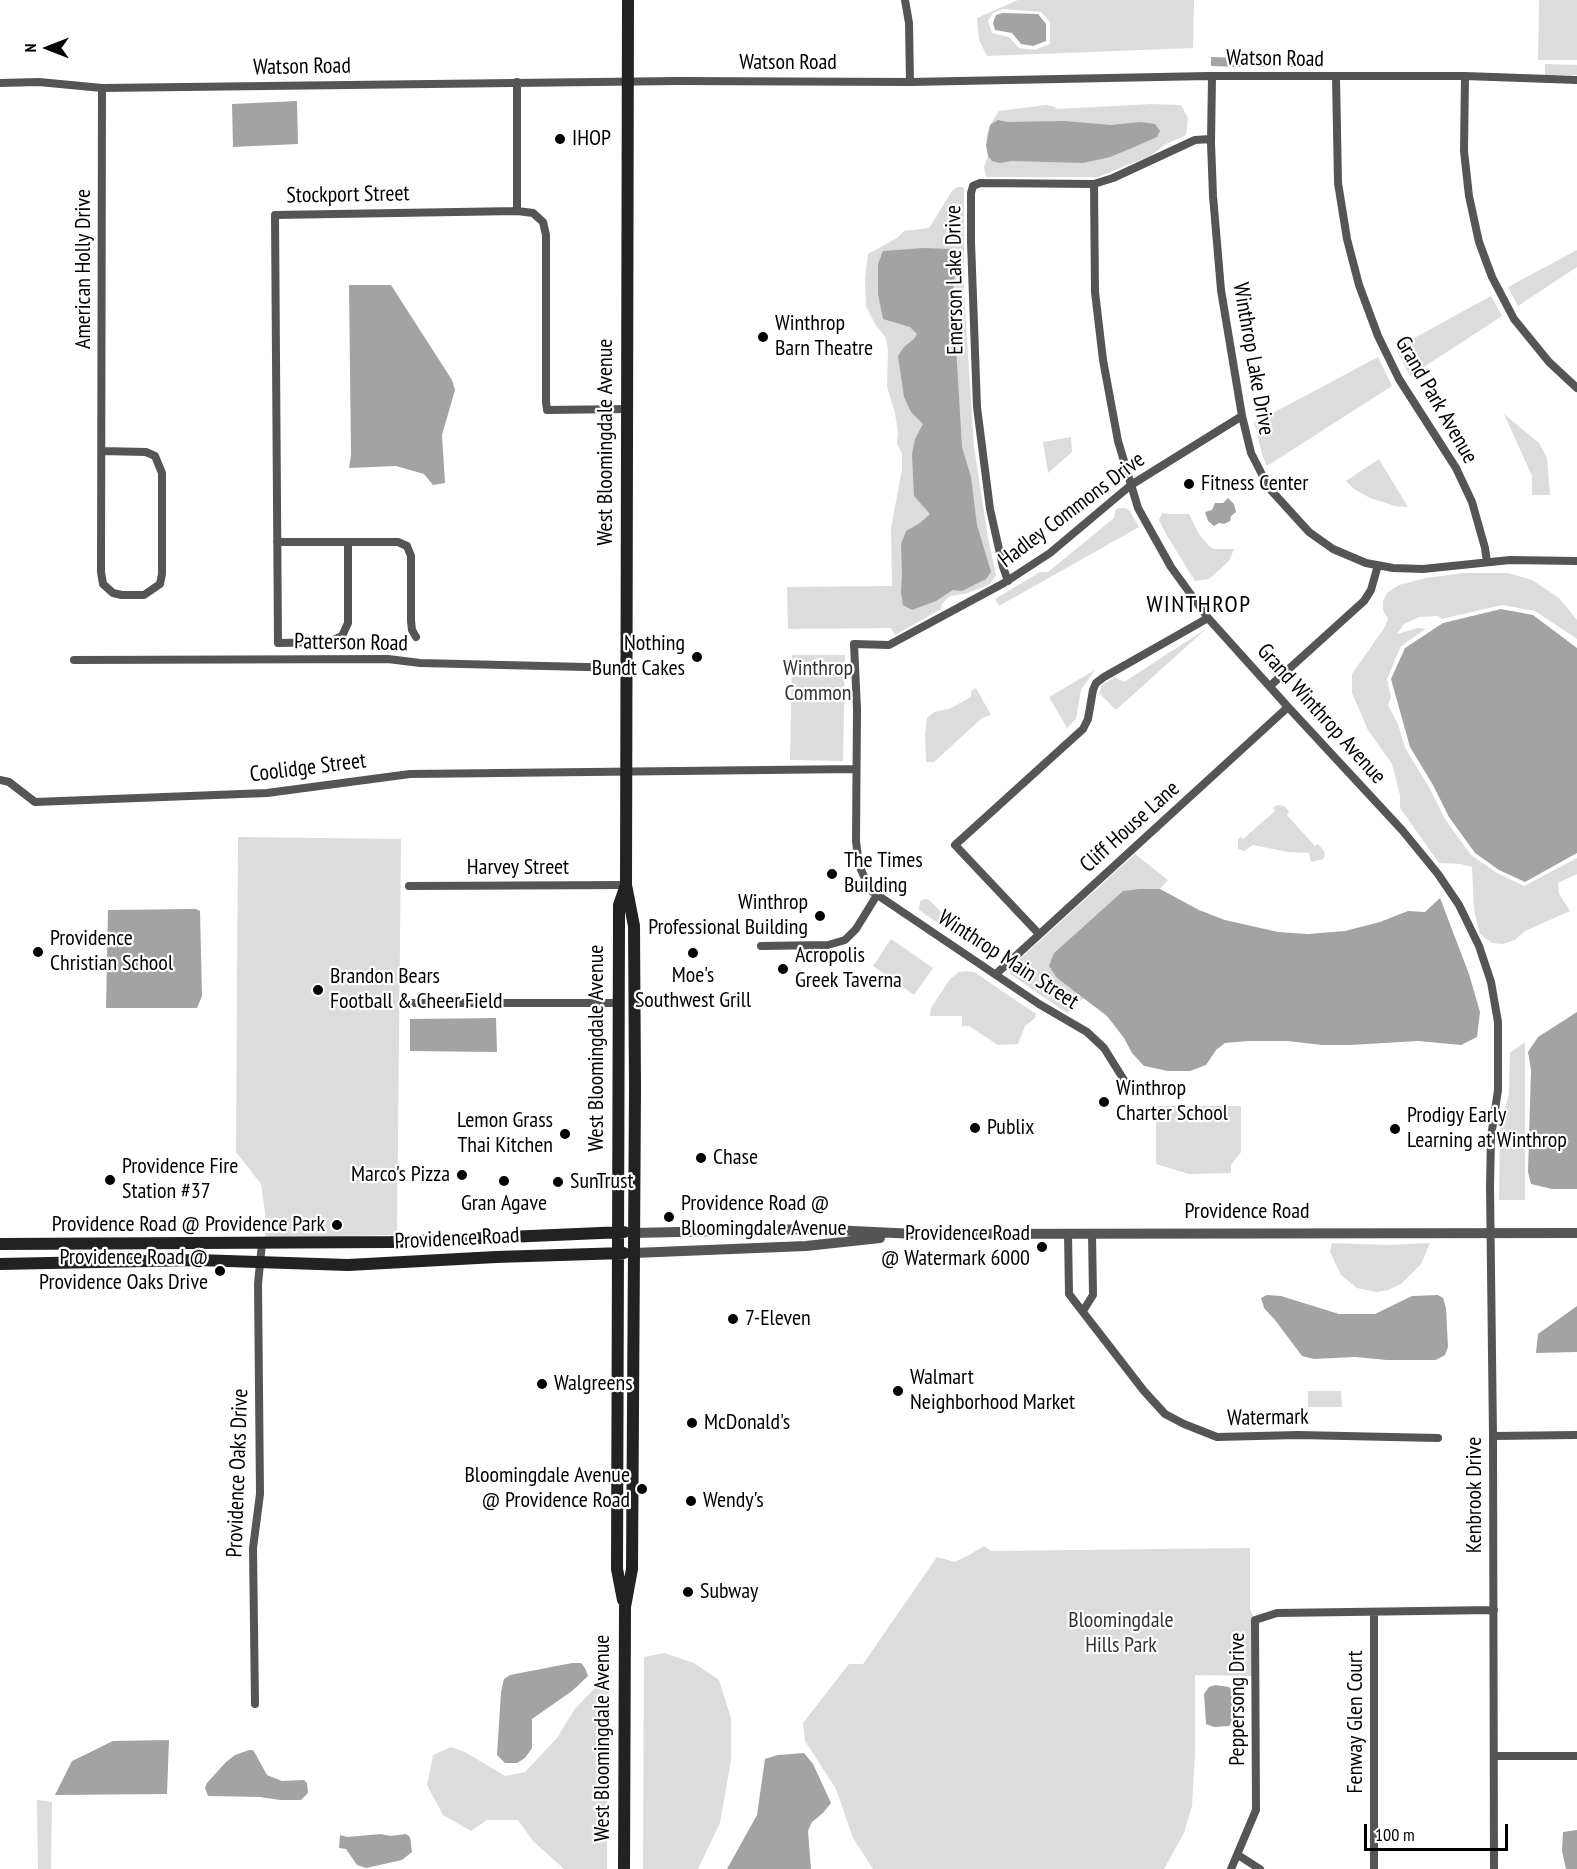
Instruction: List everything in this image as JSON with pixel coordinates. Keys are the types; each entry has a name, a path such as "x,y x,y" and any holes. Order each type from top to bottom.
{"main road":[{"name":"West Bloomingdale Avenue","path":"624,1869 625,1607 632,1569 634,1253 634,926 626,885 628,0"},
{"name":"West Bloomingdale Avenue","path":"625,1607 617,1569 619,906 626,885"},
{"path":"619,922 626,936 626,987 634,996"},
{"name":"Providence Road","path":"0,1244 450,1240 634,1233"},
{"name":"Providence Road","path":"0,1264 196,1260 348,1265 634,1253"}],"street":[{"path":"905,0 909,23 909,82"},
{"name":"Watson Road","path":"0,83 39,82 102,87 628,81 909,82 1212,76 1335,78 1465,76 1577,80"},
{"name":"Winthrop Lake Drive","path":"1212,76 1213,196 1221,290 1242,416 1251,453 1269,488 1309,532 1333,549 1366,563 1423,569 1510,560 1577,561"},
{"path":"1465,76 1464,151 1469,196 1479,242 1492,277 1514,319 1549,362 1577,388"},
{"name":"Grand Park Avenue","path":"1335,78 1338,183 1347,238 1359,285 1378,336 1399,379 1456,468 1472,502 1487,562"},
{"path":"517,82 517,211"},
{"name":"American Holly Drive","path":"102,87 101,572 103,584 112,593 144,596 160,584 162,574 162,473 155,456 146,452 102,451"},
{"name":"Emerson Lake Drive","path":"1008,581 990,509 977,407 971,193 973,186 980,183 1094,184 1113,178 1195,140 1211,139"},
{"name":"Grand Winthrop Avenue","path":"1094,184 1096,303 1103,360 1118,441 1138,508 1171,567 1208,618 1402,830 1438,874 1459,905 1479,946 1491,982 1498,1022 1498,1090 1491,1137 1491,1234"},
{"name":"Stockport Street","path":"348,542 348,622 346,630 336,641 278,643 275,215 517,211 533,213 543,222 545,228 547,410 627,409"},
{"name":"Hadley Commons Drive","path":"854,644 889,645 1008,581 1050,553 1131,485 1242,416"},
{"path":"277,542 398,542 407,546 411,556 411,621 416,637"},
{"path":"1270,686 1364,601 1371,590 1378,565"},
{"path":"1040,934 956,845 1083,729 1088,719 1096,683 1208,618"},
{"name":"Winthrop Main Street","path":"854,644 856,837 859,865 870,890 1095,1039 1110,1056 1129,1088 1138,1092"},
{"name":"Patterson Road","path":"74,660 388,659 444,664 627,668"},
{"name":"Cliff House Lane","path":"996,974 1288,707"},
{"name":"Coolidge Street","path":"0,780 9,782 35,802 267,793 410,774 856,769"},
{"name":"Harvey Street","path":"409,886 626,885"},
{"path":"761,946 828,945 845,940 856,929 877,895"},
{"path":"407,1003 619,1003"},
{"name":"Providence Road","path":"634,1233 811,1229 916,1234 1577,1233"},
{"name":"Watermark","path":"1068,1233 1069,1294 1138,1384 1165,1414 1217,1437 1298,1435 1438,1438"},
{"path":"1083,1311 1093,1295 1092,1233"},
{"name":"Providence Road","path":"634,1253 806,1246 916,1234"},
{"name":"Kenbrook Drive","path":"1491,1234 1494,1869"},
{"name":"Providence Oaks Drive","path":"255,1704 253,1548 260,1494 258,1284 262,1263 262,1243"},
{"path":"1493,1436 1577,1435"},
{"name":"Peppersong Drive","path":"1231,1869 1256,1810 1255,1620 1277,1613 1494,1610"},
{"name":"Fenway Glen Court","path":"1374,1612 1374,1869"},
{"path":"1494,1756 1577,1756"},
{"path":"1238,1855 1260,1869"}],"green space":[{"path":"1018,0 1194,0 1193,48 987,56 979,40 977,18","holes":["1003,9 1041,12 1050,22 1050,44 1034,50 1019,48 1009,37 992,33 988,21 993,13"]},
{"path":"1539,0 1577,0 1577,60 1538,60"},
{"path":"1545,64 1577,65 1577,75 1545,75"},
{"path":"1151,104 1181,105 1188,118 1186,135 1166,144 1150,156 1098,177 986,177 984,167 988,156 987,135 999,111 1046,105 1056,109"},
{"path":"957,187 964,187 964,293 974,447 996,575 990,584 968,593 950,596 942,604 941,609 895,635 891,628 788,629 787,587 892,586 891,528 902,469 902,454 897,444 895,413 887,387 886,338 875,324 866,306 865,278 868,254 897,238 904,231 929,228 952,191"},
{"path":"1577,250 1577,267 1518,306 1508,287"},
{"path":"1491,296 1502,316 1410,376 1396,348"},
{"path":"1378,357 1392,386 1267,466 1254,422"},
{"path":"1504,414 1539,443 1547,458 1550,495 1532,495 1532,476"},
{"path":"1071,437 1072,452 1048,473 1043,442"},
{"path":"1379,459 1408,507 1395,506 1370,498 1354,489 1346,481"},
{"path":"1118,508 1129,510 1139,527 999,606 995,599 1040,572 1048,572 1114,518"},
{"path":"1162,513 1189,514 1199,534 1209,546 1214,549 1234,549 1229,561 1209,579 1195,581 1159,520"},
{"path":"1463,573 1508,573 1532,580 1559,598 1577,620 1577,639 1535,611 1502,605 1442,619 1438,616 1419,617 1404,624 1397,634 1418,628 1426,629 1401,646 1387,679 1391,697 1388,705 1398,724 1405,748 1445,819 1471,855 1497,873 1524,886 1577,858 1577,874 1558,883 1559,894 1570,911 1525,931 1515,940 1503,944 1492,943 1480,934 1474,910 1472,867 1439,863 1400,808 1400,795 1392,764 1368,730 1352,693 1352,674 1388,619 1383,610 1383,601 1387,593 1399,585 1426,578"},
{"path":"1206,629 1116,710 1099,693 1102,685 1115,677 1124,682"},
{"name":"Winthrop Common","path":"792,655 845,655 843,761 790,760"},
{"path":"1095,670 1081,690 1076,719 1067,728 1049,697"},
{"path":"976,688 991,715 982,718 934,762 926,762 927,718 934,712 949,709 971,697 971,691"},
{"path":"1284,806 1289,811 1287,815 1315,846 1318,844 1324,851 1323,859 1311,862 1309,853 1288,852 1253,845 1244,851 1238,849 1238,839 1241,837 1243,839 1275,811 1273,807"},
{"path":"238,837 401,839 397,1235 265,1237 265,1212 261,1184 236,1152"},
{"path":"1135,854 1168,880 1160,889 1123,891 1054,953 1057,978 1084,998 1067,1013 1010,974 1010,968"},
{"path":"928,899 960,931 955,934 951,932 919,910 920,901"},
{"path":"891,939 933,968 914,995 873,966"},
{"path":"959,972 974,972 1036,1014 1035,1018 1025,1026 1018,1044 998,1045 969,1026 962,1026 962,1016 930,1016 931,1008 950,979"},
{"path":"1525,1042 1525,1200 1499,1200 1500,1126 1509,1094 1510,1053"},
{"path":"1156,1106 1241,1106 1241,1152 1231,1165 1231,1173 1189,1174 1156,1164"},
{"path":"1332,1243 1387,1245 1430,1243 1421,1264 1401,1284 1377,1292 1357,1288 1341,1275 1330,1252"},
{"path":"1308,1391 1341,1391 1342,1407 1308,1407"},
{"name":"Bloomingdale Hills Park","path":"984,1546 991,1551 1250,1548 1250,1609 1255,1620 1256,1676 1195,1675 1192,1806 1184,1833 1164,1869 873,1869 853,1838 836,1789 805,1741 803,1723 849,1664 863,1664 937,1557 955,1562"},
{"path":"664,1653 694,1663 719,1680 731,1718 731,1760 720,1823 698,1869 643,1869 644,1657"},
{"path":"608,1680 607,1869 564,1869 533,1841 518,1820 487,1820 471,1831 443,1815 427,1785 433,1755 451,1747 465,1752 505,1776 525,1772 557,1738 574,1710 594,1689"},
{"path":"37,1800 52,1802 51,1869 38,1869"}],"shaded area":[{"path":"1003,13 1038,14 1046,24 1046,41 1033,46 1021,44 1012,33 995,30 993,23 996,15"},
{"path":"1211,57 1240,58 1240,67 1211,66"},
{"path":"1289,57 1318,58 1318,67 1289,67"},
{"path":"1250,58 1279,58 1279,67 1250,67"},
{"path":"297,101 298,144 233,147 232,104"},
{"path":"998,120 1008,122 1064,121 1111,125 1141,122 1155,124 1160,131 1157,137 1132,148 1110,157 1083,163 1012,161 1000,163 992,161 988,156 986,145 990,125"},
{"path":"950,249 956,259 953,296 962,447 971,477 977,525 991,572 986,579 962,591 953,590 936,601 912,610 903,605 901,544 906,531 930,514 914,496 912,454 915,439 923,424 911,412 904,397 898,356 917,334 910,327 883,319 878,294 878,264 883,251"},
{"path":"349,285 391,285 452,380 455,390 442,435 445,483 433,485 424,474 396,466 349,468 351,455"},
{"path":"1228,498 1234,504 1236,512 1231,516 1230,521 1214,526 1208,521 1205,512 1212,510 1215,503 1223,503"},
{"path":"1501,609 1533,615 1577,648 1577,853 1525,882 1499,870 1475,853 1449,817 1410,747 1391,679 1405,648 1443,623"},
{"path":"1160,889 1199,910 1225,920 1278,932 1308,934 1345,931 1380,922 1408,911 1425,912 1440,898 1469,974 1480,1012 1477,1037 1461,1045 1418,1041 1350,1045 1287,1041 1225,1043 1216,1050 1206,1065 1190,1071 1168,1071 1144,1066 1132,1053 1107,1016 1057,978 1049,966 1054,953 1123,891"},
{"path":"196,909 200,911 202,996 197,1008 106,1008 108,910"},
{"path":"1577,1012 1577,1189 1552,1189 1531,1184 1528,1172 1531,1070 1528,1052 1538,1037"},
{"path":"496,1018 497,1052 410,1051 410,1019"},
{"path":"1267,1295 1281,1296 1339,1314 1375,1314 1412,1296 1438,1295 1443,1298 1446,1308 1448,1347 1445,1355 1436,1360 1387,1360 1355,1357 1314,1359 1302,1356 1264,1308 1261,1298"},
{"path":"1577,1306 1577,1352 1536,1353 1538,1334"},
{"path":"581,1663 588,1676 572,1691 532,1719 532,1748 525,1758 517,1763 505,1763 497,1755 504,1679 510,1675"},
{"path":"1215,1685 1229,1687 1232,1690 1234,1703 1232,1722 1229,1726 1214,1727 1206,1724 1204,1694 1209,1687"},
{"path":"169,1740 167,1794 55,1795 72,1761 113,1741"},
{"path":"253,1750 267,1775 282,1781 304,1780 307,1783 308,1793 301,1800 208,1796 205,1788 207,1783 226,1762 235,1755"},
{"path":"804,1753 813,1764 831,1803 812,1822 808,1831 811,1869 727,1869 757,1815 765,1759 778,1755"},
{"path":"1577,1830 1577,1869 1566,1869 1562,1851 1563,1832"},
{"path":"381,1834 391,1836 406,1834 410,1837 412,1852 402,1860 366,1868 357,1865 346,1849 339,1848 340,1835 347,1837"}],"place":[{"name":"IHOP","path":"560,139"},
{"name":"Winthrop Barn Theatre","path":"763,337"},
{"name":"Fitness Center","path":"1189,484"},
{"name":"Nothing Bundt Cakes","path":"697,657"},
{"name":"The Times Building","path":"832,874"},
{"name":"Winthrop Professional Building","path":"820,916"},
{"name":"Providence Christian School","path":"38,952"},
{"name":"Moe's Southwest Grill","path":"693,953"},
{"name":"Acropolis Greek Taverna","path":"783,969"},
{"name":"Brandon Bears Football & Cheer Field","path":"318,990"},
{"name":"Winthrop Charter School","path":"1104,1102"},
{"name":"Publix","path":"975,1128"},
{"name":"Prodigy Early Learning at Winthrop","path":"1395,1129"},
{"name":"Lemon Grass Thai Kitchen","path":"565,1134"},
{"name":"Chase","path":"701,1158"},
{"name":"Marco's Pizza","path":"462,1175"},
{"name":"Providence Fire Station #37","path":"110,1180"},
{"name":"Gran Agave","path":"504,1181"},
{"name":"SunTrust","path":"558,1182"},
{"name":"Providence Road @ Bloomingdale Avenue","path":"669,1217"},
{"name":"Providence Road @ Providence Park","path":"337,1225"},
{"name":"Providence Road @ Watermark 6000","path":"1042,1247"},
{"name":"Providence Road @ Providence Oaks Drive","path":"220,1271"},
{"name":"7-Eleven","path":"733,1319"},
{"name":"Walgreens","path":"542,1384"},
{"name":"Walmart Neighborhood Market","path":"898,1391"},
{"name":"McDonald's","path":"692,1423"},
{"name":"Bloomingdale Avenue @ Providence Road","path":"642,1489"},
{"name":"Wendy's","path":"691,1501"},
{"name":"Subway","path":"688,1592"}],"district":[{"name":"WINTHROP","path":"1199,605"}]}
